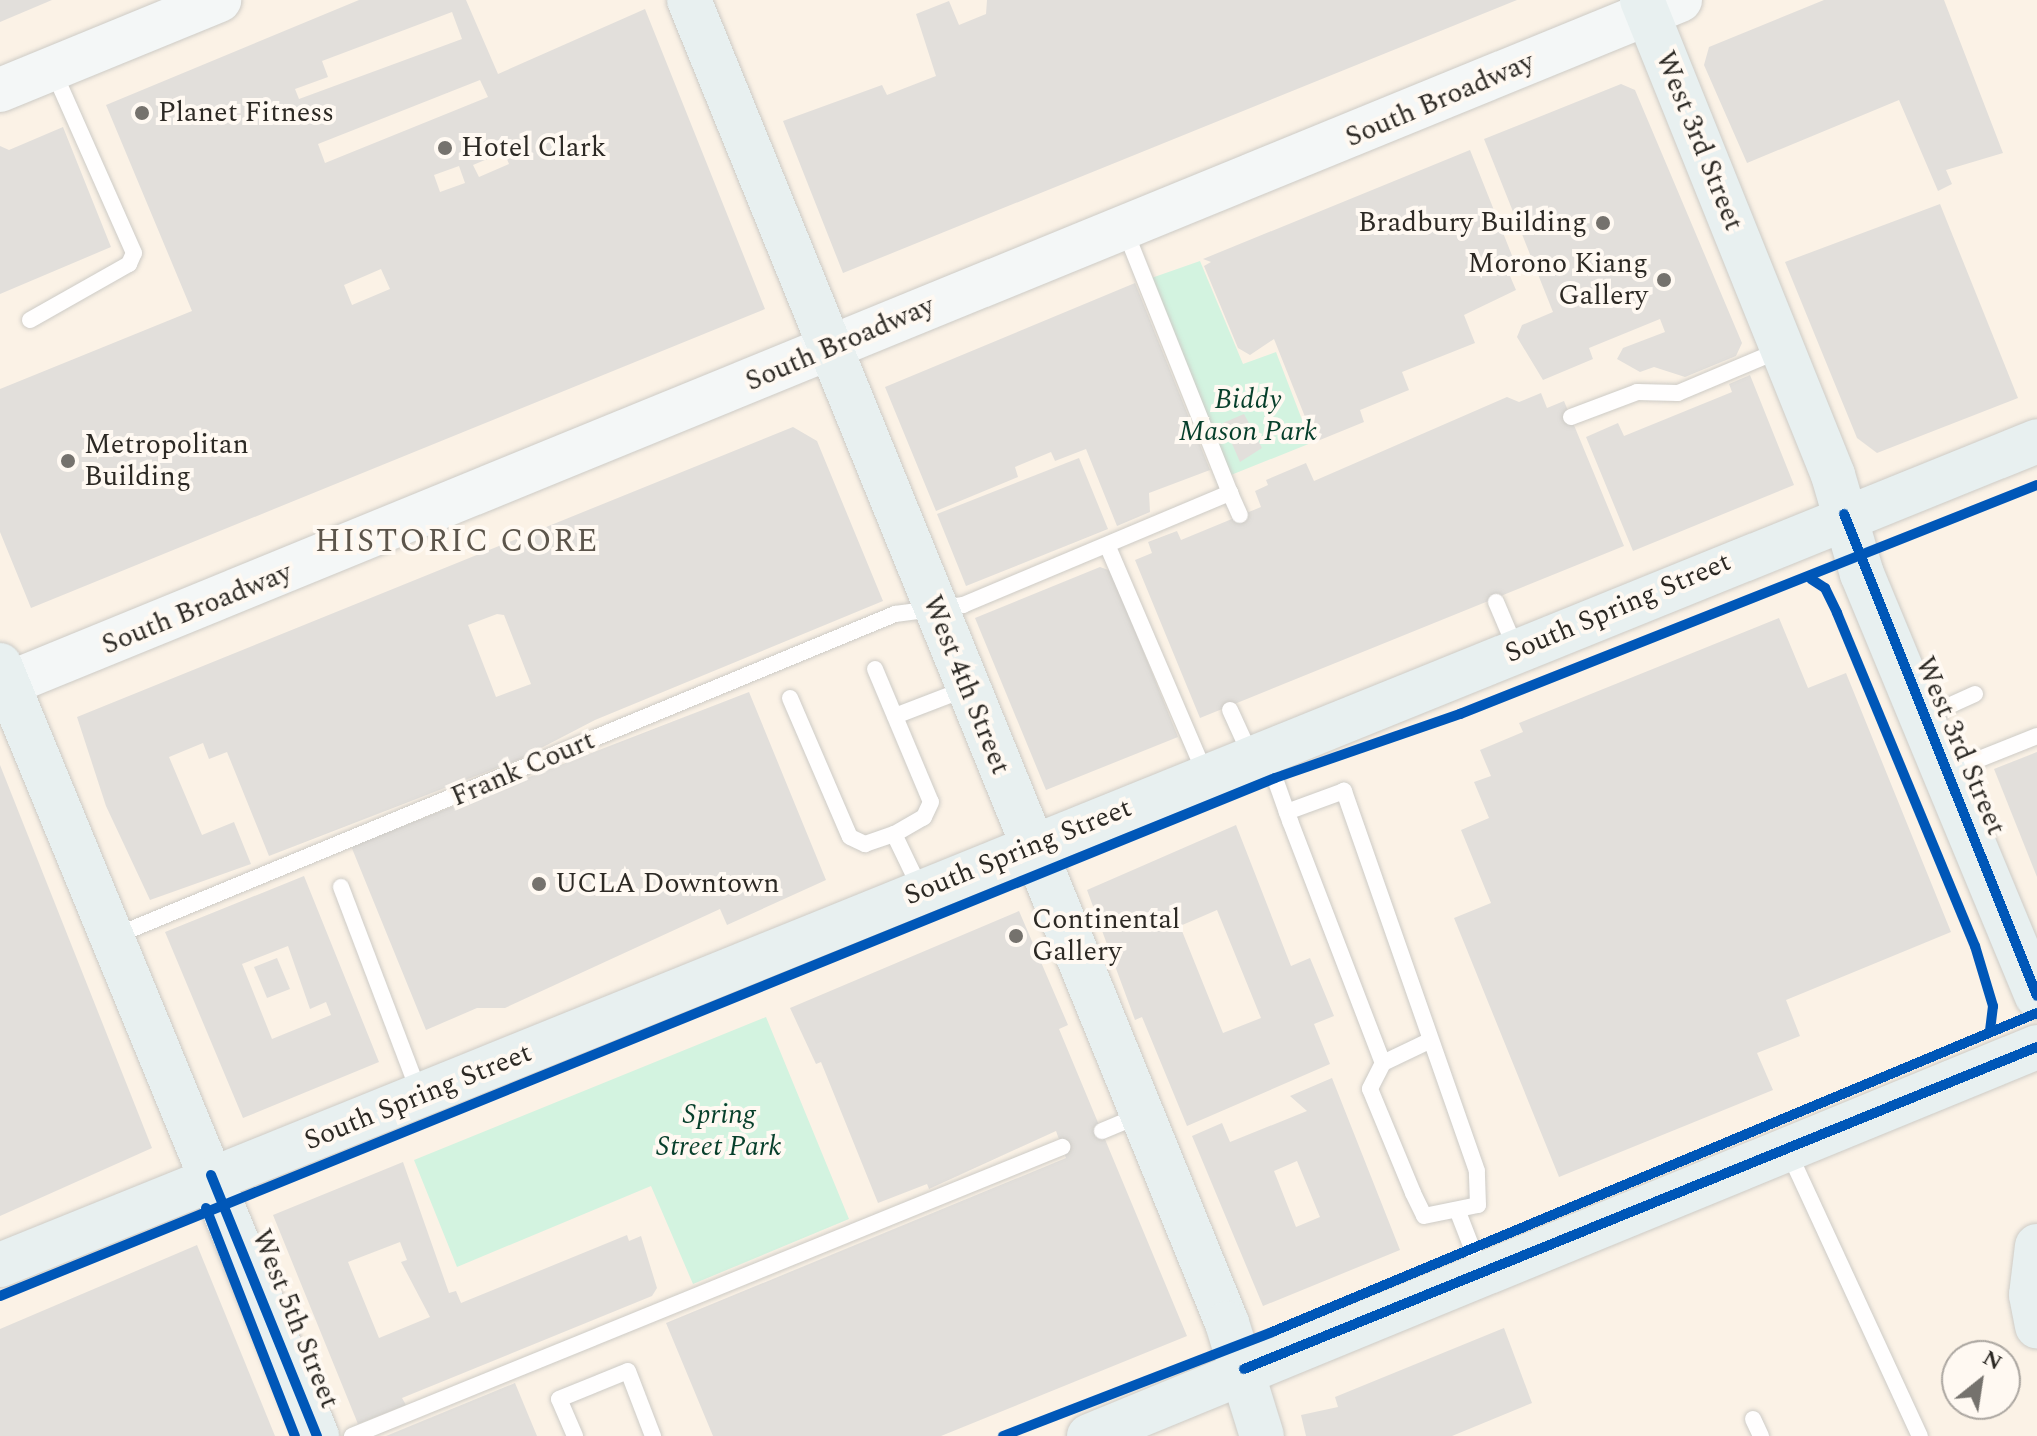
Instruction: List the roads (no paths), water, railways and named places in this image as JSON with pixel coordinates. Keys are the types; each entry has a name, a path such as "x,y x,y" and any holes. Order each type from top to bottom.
{"main road":[{"path":"0,90 219,0"},
{"name":"West 4th Street","path":"689,0 1030,844 1121,1123 1244,1369 1262,1436"},
{"name":"South Broadway","path":"3,678 1124,229 1656,4"},
{"name":"West 3rd Street","path":"1656,4 1922,718 2037,996"},
{"name":"South Spring Street","path":"0,1265 211,1175 420,1096 1030,844 1517,651 1844,514 2037,441"},
{"name":"West 5th Street","path":"3,678 115,936 317,1436"},
{"path":"1089,1436 1244,1369 1483,1276 2037,1047"},
{"path":"2037,1246 2031,1295 2037,1326"}],"lane":[{"path":"30,320 129,264 134,253 52,69"},
{"path":"1124,229 1240,515"},
{"path":"1571,417 1637,392 1678,393 1783,348"},
{"name":"Frank Court","path":"115,936 931,604 963,605 1108,547 1230,493"},
{"path":"1108,547 1206,776"},
{"path":"1496,602 1517,651"},
{"path":"790,698 850,837 865,844 894,834 924,817 931,802 875,669"},
{"path":"895,716 968,688"},
{"path":"1922,718 1975,694"},
{"path":"1230,710 1259,754 1287,812 1383,1063"},
{"path":"1945,773 2037,736"},
{"path":"1287,812 1344,791 1477,1171 1478,1205 1458,1212 1424,1216 1370,1089 1383,1063 1429,1041"},
{"path":"894,834 921,891"},
{"path":"341,887 420,1096"},
{"path":"352,1436 870,1232 1062,1147"},
{"path":"1788,1151 1920,1436"},
{"path":"1458,1212 1483,1276"},
{"path":"575,1436 559,1399 628,1371 653,1436"},
{"path":"1753,1419 1761,1436"}],"place":[{"name":"Planet Fitness","path":"142,113"},
{"name":"Hotel Clark","path":"445,148"},
{"name":"Bradbury Building","path":"1603,223"},
{"name":"Morono Kiang Gallery","path":"1664,280"},
{"name":"Metropolitan Building","path":"68,461"},
{"name":"UCLA Downtown","path":"539,884"},
{"name":"Continental Gallery","path":"1016,936"}],"district":[{"name":"HISTORIC CORE","path":"457,542"}],"park label":[{"name":"Biddy Mason Park","path":"1248,416"},
{"name":"Spring Street Park","path":"719,1131"}]}
